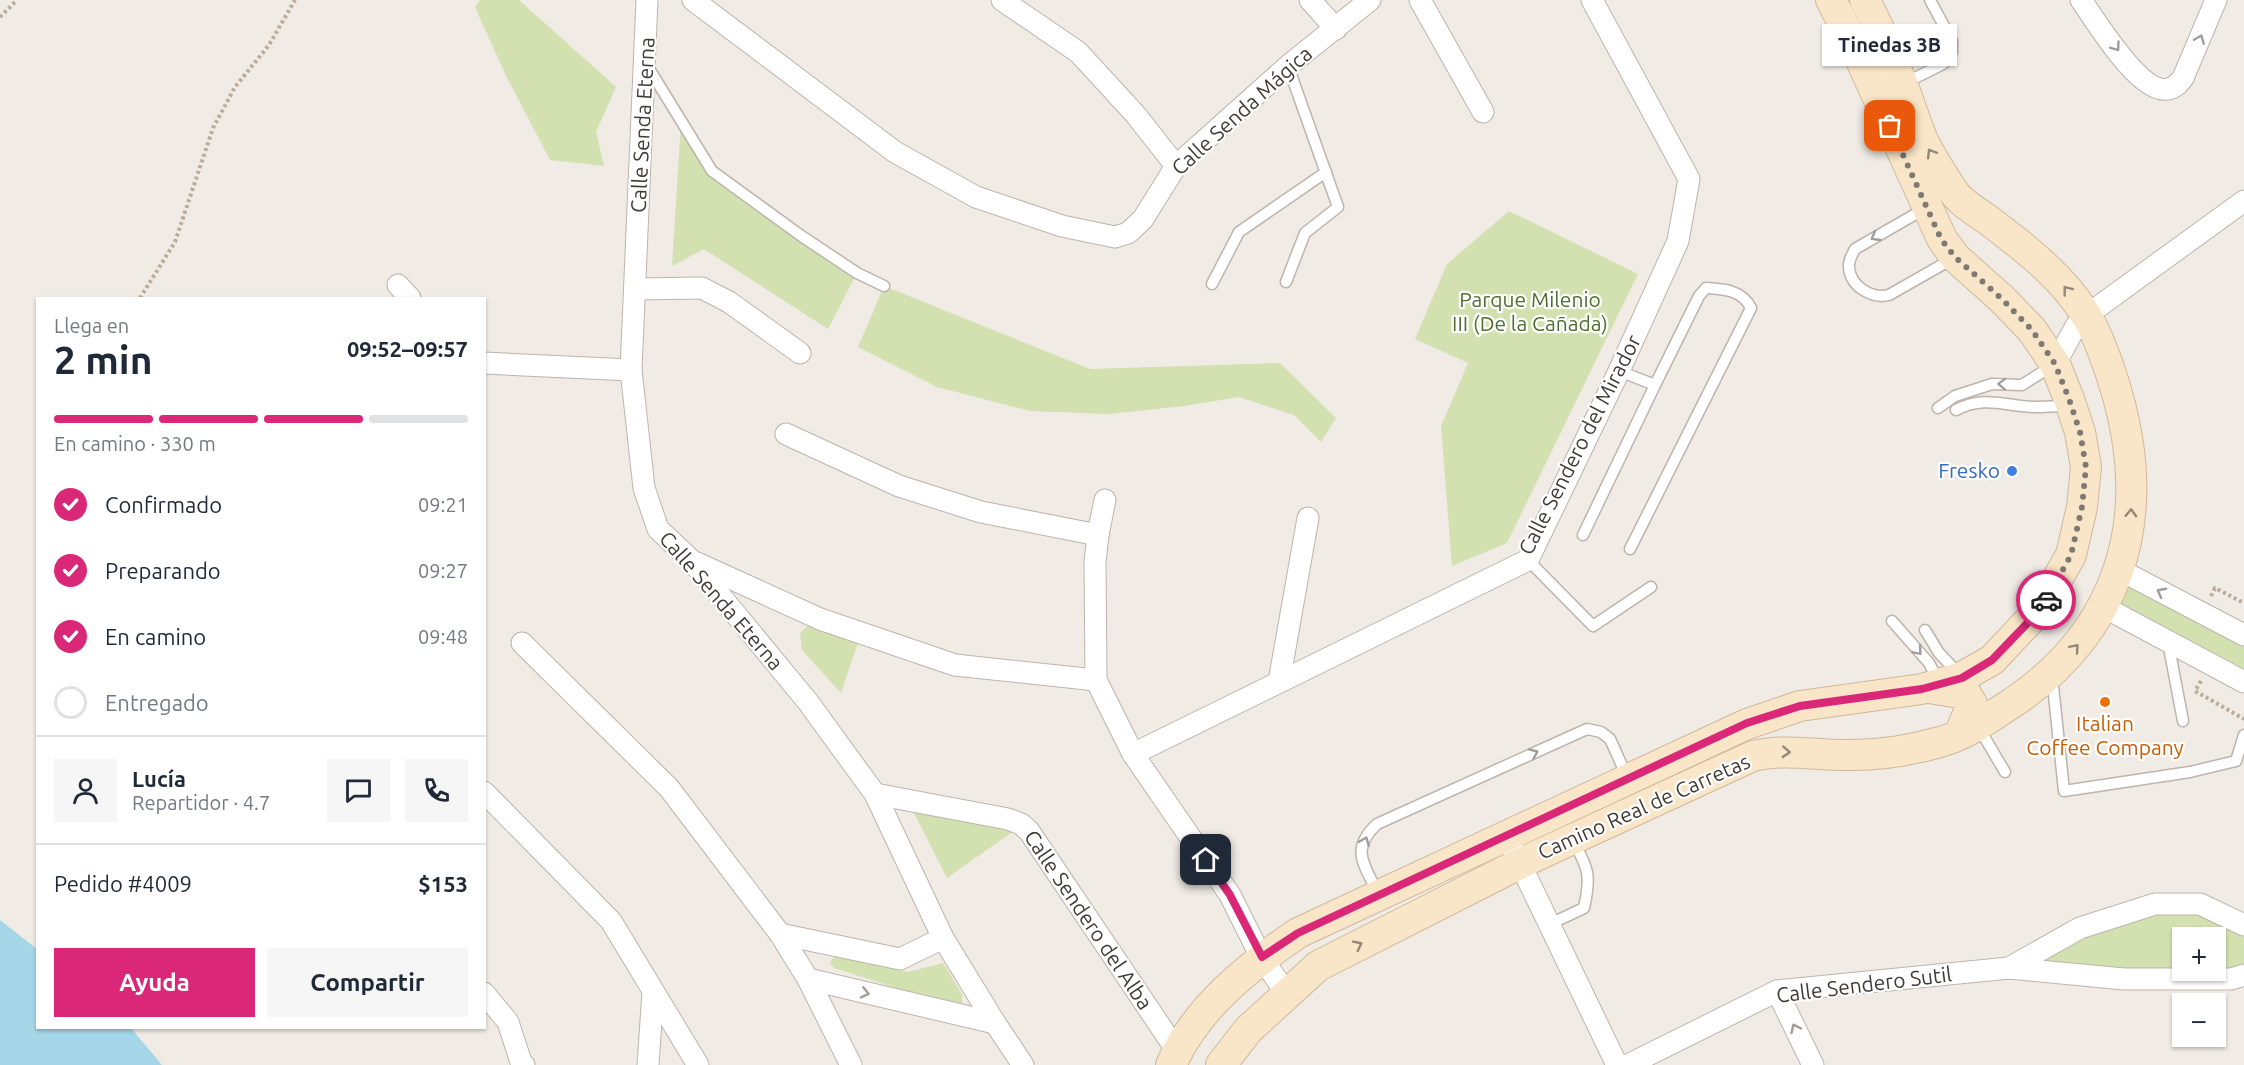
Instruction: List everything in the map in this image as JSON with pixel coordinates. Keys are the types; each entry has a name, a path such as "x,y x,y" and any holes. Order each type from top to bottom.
{"street":[{"name":"Calle Senda Eterna","path":"648,0 632,370 644,488 658,529 691,560 808,702 875,794 943,938 1023,1065"},
{"name":"Calle Senda Mágica","path":"693,0 895,152 976,197 1062,226 1115,237 1128,233 1143,219 1176,166 1288,66 1370,0"},
{"path":"1002,0 1078,52 1135,114 1176,166"},
{"path":"1310,0 1336,29"},
{"path":"1420,0 1483,112"},
{"name":"Calle Sendero del Mirador","path":"1133,754 1528,560 1619,371 1678,241 1689,179 1592,0"},
{"name":"Camino Real de Carretas","path":"1174,1058 1215,1000 1262,957 1298,933 1747,723 1800,706 1851,701 1943,683 1993,658 2041,609 2071,555 2082,507 2086,467 2080,432 2071,402 2055,364 2032,330 2002,299 1955,257 1941,239 1854,45 1831,0"},
{"name":"Camino Real de Carretas","path":"1221,1065 1248,1030 1314,968 1521,863 1753,756 1774,752 1854,755 1897,751 1941,742 1969,730 2024,695 2051,673 2083,640 2120,570 2131,521 2131,480 2124,420 2116,392 2087,315 2059,280 2036,258 1955,195 1923,140 1866,0"},
{"path":"2081,0 2131,68 2156,88 2167,90 2176,86 2183,78 2216,0"},
{"path":"2055,364 2076,326 2087,315 2244,201"},
{"path":"635,289 702,288 729,302 800,352"},
{"path":"486,363 632,370"},
{"path":"2071,402 2090,423 2101,426 2110,419 2116,392"},
{"path":"786,434 899,486 981,512 1098,535"},
{"path":"2084,485 2094,450 2105,445 2117,455 2131,480"},
{"path":"1105,500 1095,562 1096,680 1133,754 1230,895 1262,957 1287,994"},
{"path":"1280,682 1308,518"},
{"path":"691,560 820,619 955,665 1096,680"},
{"path":"2120,570 2244,635"},
{"path":"2102,606 2244,682"},
{"path":"522,643 669,788 780,934 808,980 851,1065"},
{"path":"1993,658 1984,673 1980,687 1987,697 1996,700 2024,695"},
{"path":"1943,683 1966,694 1972,704 1969,730"},
{"path":"486,794 611,921 698,1065"},
{"name":"Calle Sendero del Alba","path":"875,794 1008,819 1021,824 1029,831 1174,1058"},
{"path":"1506,834 1617,1065"},
{"name":"Calle Sendero Sutil","path":"2009,968 2080,928 2155,904 2200,904 2244,925"},
{"path":"1298,933 1282,962 1289,970 1314,968"},
{"path":"780,934 900,959 943,938"},
{"name":"Calle Sendero Sutil","path":"1628,1065 1777,991 2009,968 2124,979 2231,979 2244,975"},
{"path":"808,980 995,1023"},
{"path":"1225,991 1252,987 1261,989 1265,996 1263,1017"},
{"path":"1777,991 1812,1065"},
{"path":"648,1065 653,992"},
{"path":"486,995 508,1022 520,1064"}],"lane":[{"path":"1902,84 1943,64 1952,52 1952,41 1930,0"},
{"path":"646,64 711,171 857,273 884,286"},
{"path":"1286,282 1305,232 1338,207 1288,66"},
{"path":"1212,284 1239,232 1326,172"},
{"path":"1926,207 1855,249 1850,258 1849,268 1852,278 1864,290 1880,297 1889,295 1955,257"},
{"path":"1583,535 1700,296 1706,288 1740,294 1751,308 1630,549"},
{"path":"1938,408 1955,396 1992,384 2022,385 2055,364"},
{"path":"1619,371 1655,385"},
{"path":"1956,410 1971,402 2033,407 2071,402"},
{"path":"1528,560 1593,626 1651,587"},
{"path":"1892,621 1929,663 1943,683"},
{"path":"1925,630 1939,653 1943,683"},
{"path":"2168,642 2183,721"},
{"path":"2051,673 2064,791 2190,772 2236,761 2244,735"},
{"path":"1378,895 1360,854 1365,835 1377,824 1587,729 1601,732 1610,739 1629,779"},
{"path":"1969,730 2005,772"},
{"path":"1550,924 1584,908 1588,887 1587,866 1572,838"}],"path":[{"path":"0,17 17,0"},
{"path":"141,297 174,242 213,128 235,87 269,45 295,0"},
{"path":"2210,664 2195,692 2244,719"}],"green space":[{"path":"480,0 519,0 616,87 596,132 604,166 550,160 506,76 475,7"},
{"path":"681,122 712,171 857,273 828,329 704,249 672,266"},
{"name":"Parque Milenio III (De la Cañada)","path":"1509,211 1638,274 1507,543 1452,566 1441,426 1468,363 1415,339 1447,264"},
{"path":"884,286 1090,369 1280,363 1336,418 1321,442 1294,415 1239,397 1185,406 1109,414 1030,411 937,387 858,347"},
{"path":"2120,570 2244,635 2244,682 2102,606"},
{"path":"810,624 861,634 841,693 802,650 800,633"},
{"path":"913,811 1018,828 947,878"},
{"path":"2155,904 2244,925 2244,975 2226,974 2226,927 2172,927 2172,973 2009,968"},
{"path":"835,955 908,972 943,963 962,994 962,1002 956,1007 834,968 830,963"}],"water":[{"path":"0,920 36,948 36,1029 132,1029 162,1065 0,1065"}],"way so far":[{"path":"1890,126 1941,239 1955,257 2002,299 2032,330 2055,364 2080,432 2086,467 2082,507 2071,555 2046,600"}],"place":[{"name":"Tinedas 3B","path":"1890,126"},
{"name":"Fresko","path":"2012,471"},
{"name":"Italian Coffee Company","path":"2105,702"}],"route":[{"path":"1206,860 1230,895 1262,957 1298,933 1486,843 1747,723 1800,706 1851,701 1922,689 1962,678 1992,660 2041,609 2046,600"}]}
